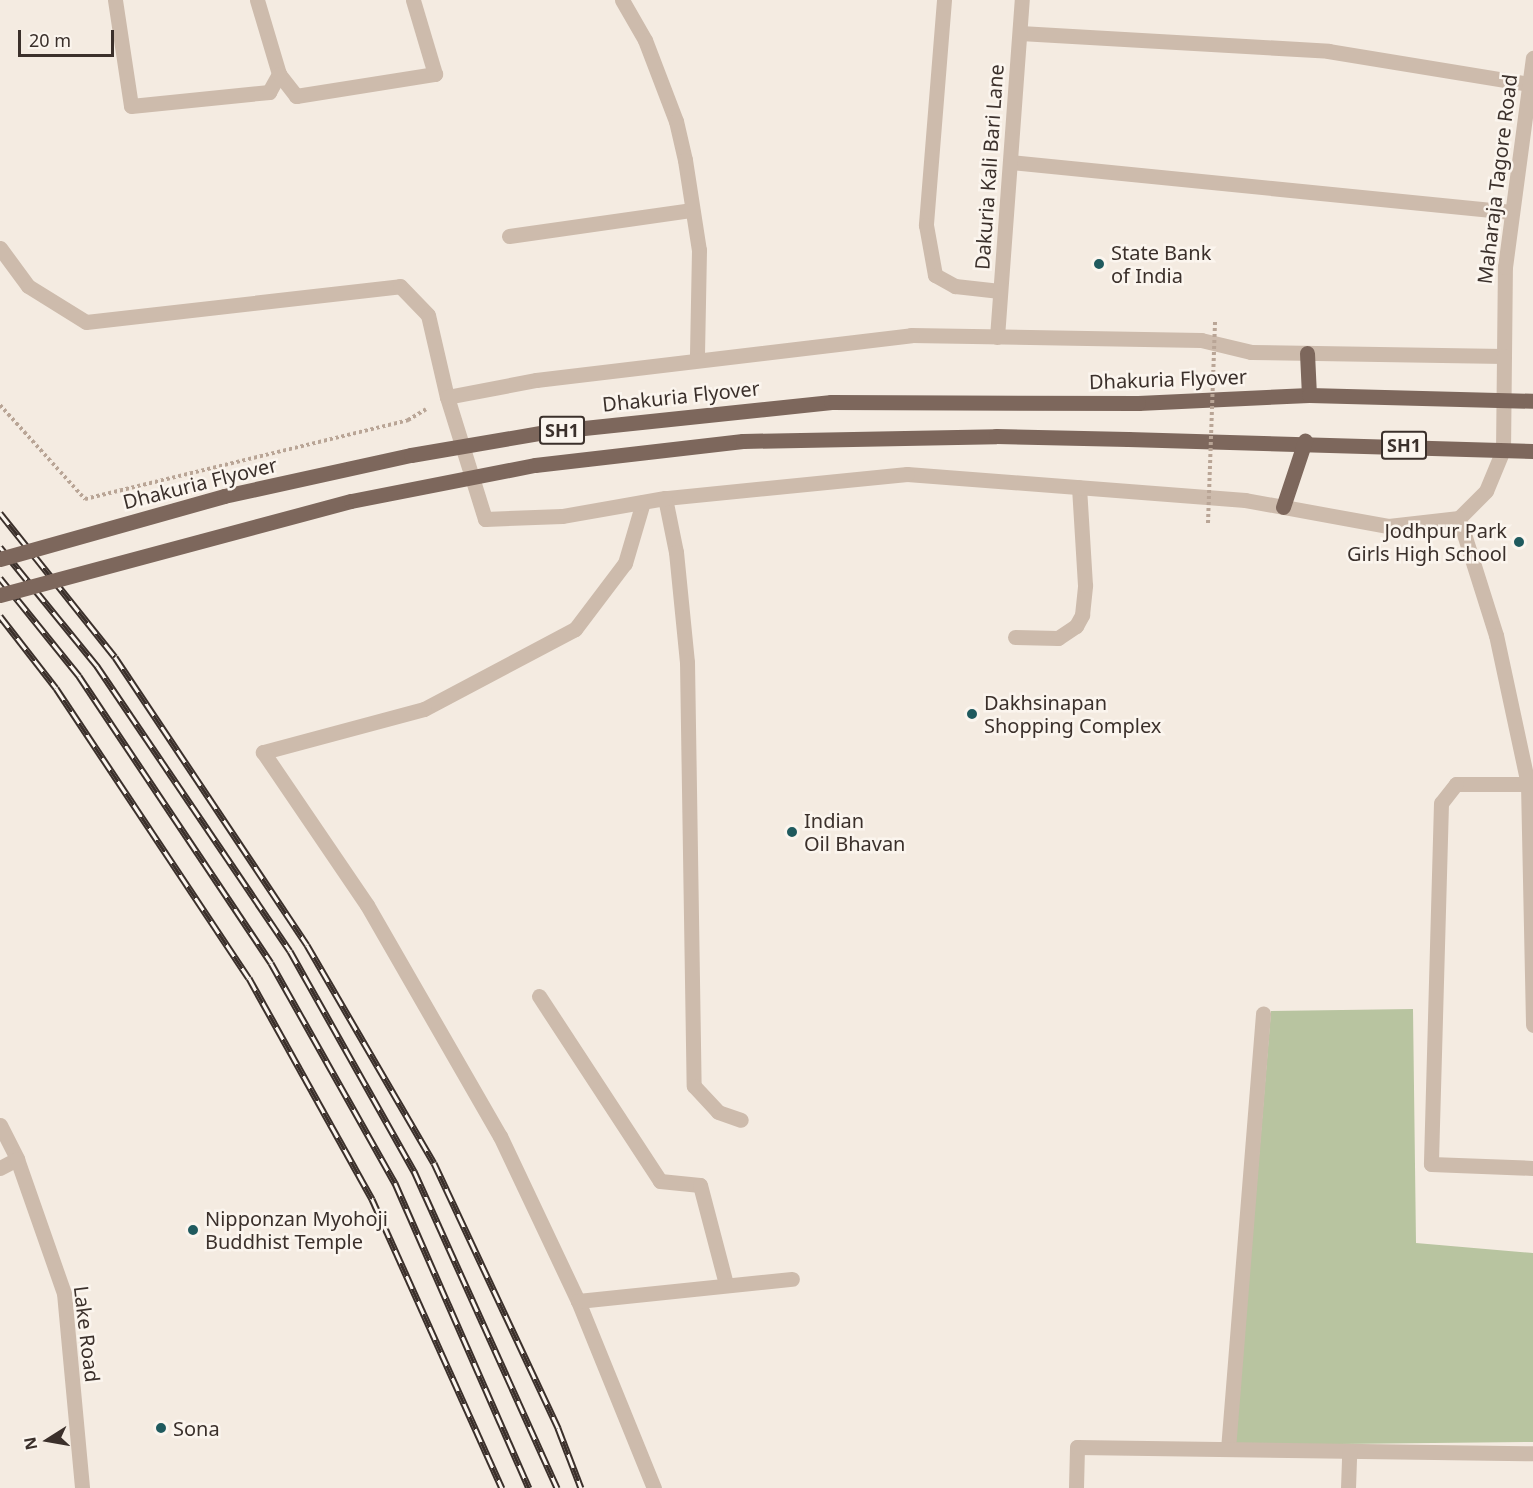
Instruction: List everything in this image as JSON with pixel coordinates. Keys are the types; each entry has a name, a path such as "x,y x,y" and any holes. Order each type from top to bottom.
{"main road":[{"path":"1307,353 1309,395"},
{"name":"SH1","path":"1309,395 1533,401"},
{"name":"Dhakuria Flyover","path":"0,559 224,496 411,455 546,432 831,402 1138,403 1309,395"},
{"name":"SH1","path":"0,595 351,501 535,465 743,441 984,436 1305,441 1533,451"},
{"path":"1283,507 1305,441"}],"street":[{"path":"115,0 131,106 269,92 279,74"},
{"path":"256,0 279,74 296,96 435,74 413,0"},
{"path":"622,0 645,40 676,121 699,250 697,360"},
{"path":"945,0 932,117 926,225 933,265 935,275 955,286 1000,291"},
{"name":"Dakuria Kali Bari Lane","path":"997,337 1022,0"},
{"path":"1020,33 1328,51 1530,84"},
{"name":"Maharaja Tagore Road","path":"1503,450 1505,267 1533,58"},
{"path":"1010,162 1512,212"},
{"path":"509,236 692,210"},
{"path":"0,248 28,286 86,322 400,286 428,315 447,397 485,519 562,516 665,498 907,474 1245,500 1388,526 1459,518 1486,491 1503,450"},
{"path":"447,397 536,380 911,335 1200,340 1251,352 1504,356"},
{"path":"1015,637 1058,638 1076,626 1082,615 1085,585 1079,487"},
{"path":"665,498 676,552 687,662 694,1086 718,1112 741,1120"},
{"path":"643,502 626,563 575,629 424,709 263,752 367,905 500,1136 578,1301 654,1488"},
{"path":"1459,518 1496,635 1528,784 1533,1025"},
{"path":"1528,784 1456,784 1441,802 1431,1164 1533,1168"},
{"path":"539,996 660,1181 700,1185 726,1284"},
{"path":"1228,1449 1263,1013"},
{"name":"Lake Road","path":"0,1125 17,1159 64,1293 82,1488"},
{"path":"0,1168 17,1159"},
{"path":"578,1301 792,1279"},
{"path":"1076,1488 1077,1448 1533,1453"},
{"path":"1348,1451 1348,1488"}],"path":[{"path":"1208,523 1215,319"},
{"path":"0,405 86,499 408,420 447,397"}],"green space":[{"path":"1413,1009 1416,1243 1533,1253 1533,1442 1235,1445 1271,1011"}],"railway":[{"path":"0,513 115,657 307,945 434,1163 558,1428 581,1488"},
{"path":"0,547 97,666 290,951 414,1171 557,1488"},
{"path":"0,578 79,676 271,963 395,1183 529,1488"},
{"path":"0,616 56,688 249,978 372,1199 502,1488"}],"place":[{"name":"State Bank of India","path":"1099,264"},
{"name":"Jodhpur Park Girls High School","path":"1519,542"},
{"name":"Dakhsinapan Shopping Complex","path":"972,714"},
{"name":"Indian Oil Bhavan","path":"792,832"},
{"name":"Nipponzan Myohoji Buddhist Temple","path":"193,1230"},
{"name":"Sona","path":"161,1428"}]}
